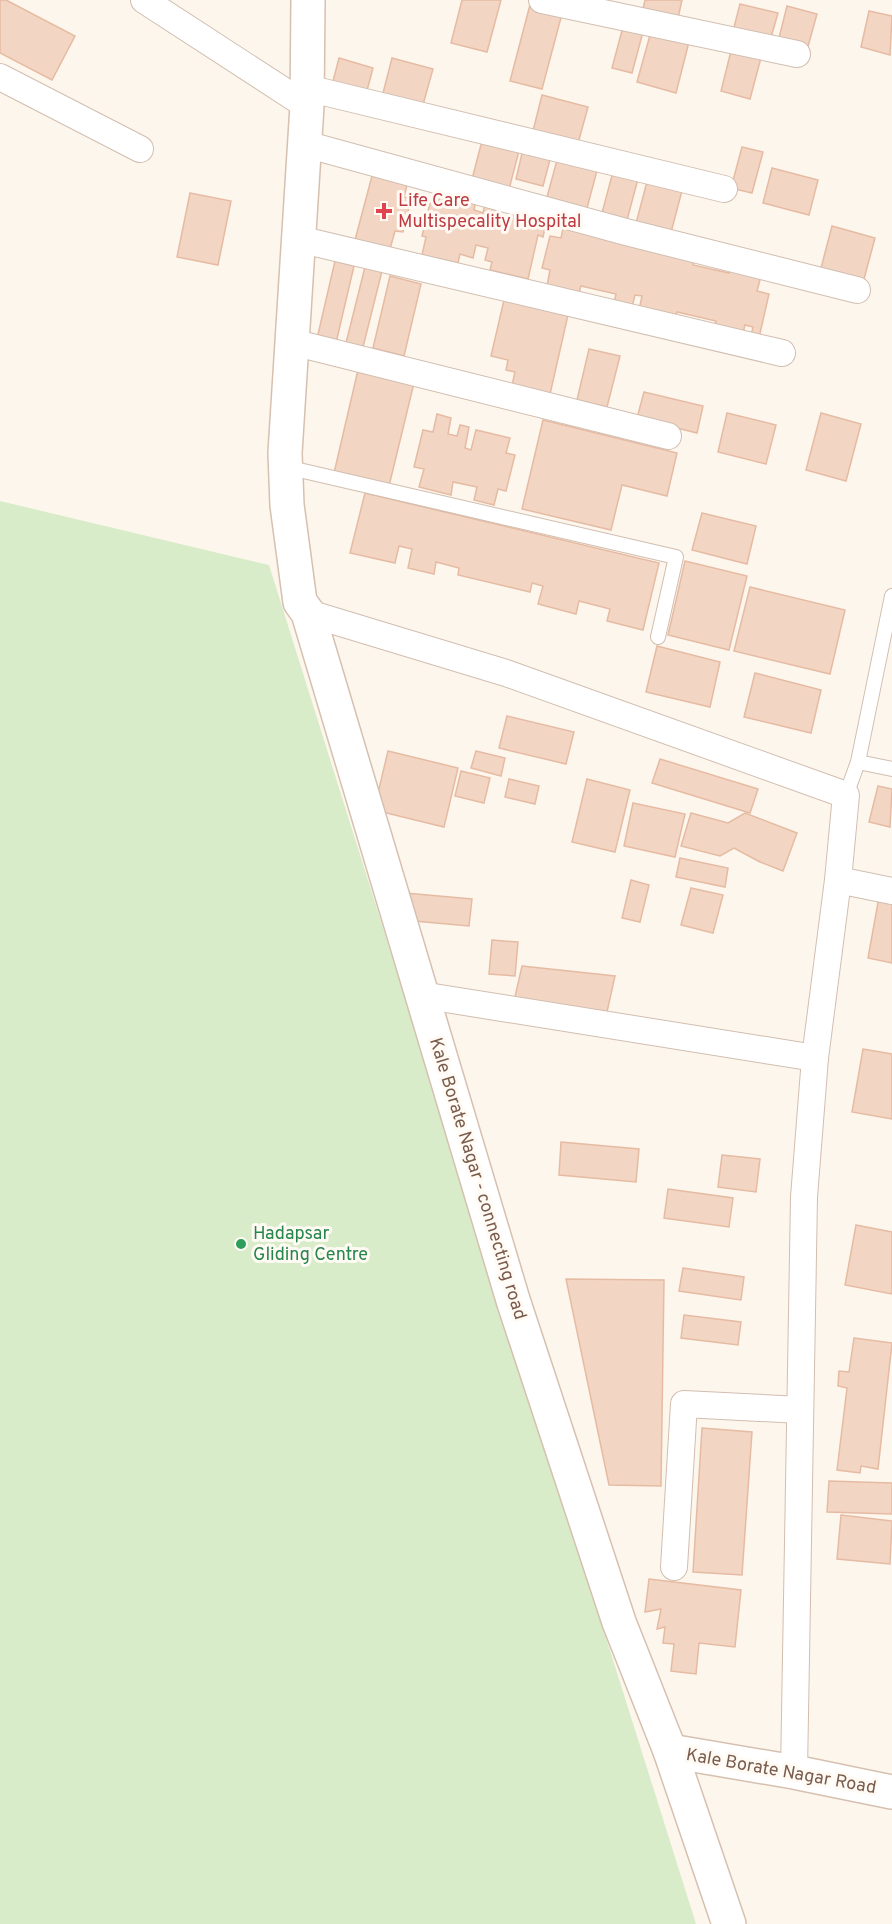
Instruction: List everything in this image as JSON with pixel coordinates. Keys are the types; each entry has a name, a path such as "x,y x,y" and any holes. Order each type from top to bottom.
{"street":[{"path":"144,0 307,97 724,189"},
{"name":"Kale Borate Nagar - connecting road","path":"308,0 307,97 286,467 287,505 304,608 513,1300 618,1622 670,1751"},
{"path":"542,0 797,54"},
{"path":"0,76 140,148"},
{"path":"304,144 626,232 857,290"},
{"path":"298,239 782,353"},
{"path":"292,342 668,436"},
{"path":"304,608 506,673 846,795 838,880 815,1058 804,1197 794,1772"},
{"path":"838,880 892,891"},
{"path":"422,995 815,1058"},
{"path":"674,1567 684,1404 800,1410"},
{"path":"670,1751 729,1924"},
{"name":"Kale Borate Nagar Road","path":"670,1751 794,1772 892,1792"}],"lane":[{"path":"286,467 676,557 658,637"},
{"path":"846,795 858,762 892,596"},
{"path":"858,762 892,769"}],"green space":[{"name":"Hadapsar Gliding Centre","path":"0,501 269,565 696,1924 0,1924"}],"building":[{"path":"0,0 6,0 75,36 52,80 0,53"},
{"path":"462,0 501,0 487,52 451,43"},
{"path":"645,0 682,0 678,18 643,9"},
{"path":"531,1 563,10 542,89 510,81"},
{"path":"740,4 778,13 770,41 733,31"},
{"path":"787,6 817,14 807,50 778,42"},
{"path":"869,11 892,16 890,55 861,47"},
{"path":"624,23 644,28 632,73 612,68"},
{"path":"652,28 690,38 676,93 637,82"},
{"path":"732,47 762,54 750,99 721,91"},
{"path":"339,58 373,68 365,98 331,89"},
{"path":"392,58 433,69 422,108 382,97"},
{"path":"542,95 588,107 577,147 532,135"},
{"path":"483,137 520,147 508,193 471,183"},
{"path":"524,145 552,152 543,186 516,179"},
{"path":"742,147 763,152 752,193 731,188"},
{"path":"559,153 599,163 587,208 547,197"},
{"path":"614,168 639,175 627,220 602,213"},
{"path":"772,168 818,180 809,215 763,203"},
{"path":"649,174 684,183 669,240 634,231"},
{"path":"372,176 407,185 404,197 411,199 403,232 395,231 390,249 355,240"},
{"path":"441,192 476,200 474,210 483,213 486,199 498,202 495,213 513,218 515,211 547,219 543,237 538,235 528,279 490,270 492,262 485,260 488,248 476,245 473,258 460,254 458,263 422,255 426,237 422,236 430,203 438,205"},
{"path":"190,193 231,201 218,265 177,257"},
{"path":"564,224 694,258 693,265 729,273 730,269 761,276 757,291 769,294 758,342 750,340 753,327 745,325 742,337 714,331 716,321 677,312 675,318 639,310 642,296 635,295 632,307 614,303 616,294 581,286 579,293 547,286 550,270 542,268 550,236 561,238"},
{"path":"832,226 875,238 864,279 821,268"},
{"path":"335,261 354,266 335,347 316,343"},
{"path":"365,267 382,271 362,351 345,347"},
{"path":"390,276 421,284 404,356 373,348"},
{"path":"504,300 568,315 548,403 510,394 515,372 506,370 508,360 491,356"},
{"path":"589,349 620,356 607,407 577,400"},
{"path":"358,370 414,383 389,486 334,473"},
{"path":"644,392 703,406 697,433 637,418"},
{"path":"727,413 776,425 766,464 718,452"},
{"path":"821,413 861,424 846,481 806,470"},
{"path":"437,414 451,418 448,434 457,436 460,425 469,427 465,448 471,450 476,430 510,438 506,453 515,455 506,491 498,489 494,505 474,500 477,487 453,482 451,495 419,487 424,469 414,467 423,430 433,432"},
{"path":"543,420 677,453 667,496 622,485 611,530 522,509"},
{"path":"365,493 659,563 643,630 607,621 610,609 579,601 576,614 538,604 543,586 532,583 530,592 458,575 459,568 436,562 434,574 408,568 412,549 399,546 395,563 350,553"},
{"path":"702,513 756,526 747,564 692,550"},
{"path":"685,561 747,576 729,650 668,635"},
{"path":"750,587 845,610 830,674 734,651"},
{"path":"657,646 720,662 710,707 646,692"},
{"path":"755,673 821,690 811,733 744,717"},
{"path":"507,716 574,732 566,764 499,748"},
{"path":"388,751 458,768 444,827 374,810"},
{"path":"476,751 505,758 501,776 471,768"},
{"path":"660,759 758,789 750,813 652,783"},
{"path":"461,771 490,778 484,803 455,796"},
{"path":"509,779 539,786 535,804 505,797"},
{"path":"587,779 630,790 615,852 572,842"},
{"path":"878,786 892,789 890,827 869,822"},
{"path":"633,803 685,814 675,857 624,846"},
{"path":"691,813 728,823 745,813 797,833 783,871 734,848 720,856 681,846"},
{"path":"680,858 728,868 725,887 676,877"},
{"path":"631,880 649,885 640,922 622,918"},
{"path":"691,888 723,895 713,933 681,925"},
{"path":"405,893 472,899 469,926 403,920"},
{"path":"879,897 892,900 892,963 868,958"},
{"path":"492,940 518,942 515,976 489,974"},
{"path":"522,966 615,976 607,1012 514,1001"},
{"path":"863,1049 892,1054 892,1119 852,1112"},
{"path":"561,1142 639,1149 636,1182 559,1175"},
{"path":"722,1155 760,1159 756,1192 718,1187"},
{"path":"668,1189 733,1198 729,1227 664,1218"},
{"path":"856,1225 892,1232 892,1294 845,1285"},
{"path":"683,1268 744,1277 741,1300 679,1291"},
{"path":"566,1279 664,1280 661,1486 609,1485"},
{"path":"684,1315 741,1322 738,1345 681,1338"},
{"path":"854,1338 892,1343 878,1469 861,1466 860,1473 837,1470 847,1388 838,1386 839,1371 849,1372"},
{"path":"702,1428 752,1432 742,1575 693,1572"},
{"path":"829,1481 892,1483 892,1514 827,1512"},
{"path":"841,1515 892,1521 890,1564 837,1559"},
{"path":"649,1579 741,1590 735,1647 699,1643 696,1674 671,1671 674,1644 663,1643 665,1627 657,1629 661,1609 645,1612"}],"place":[{"name":"Life Care Multispecality Hospital","path":"384,211"},
{"name":"Hadapsar Gliding Centre","path":"241,1244"}]}
